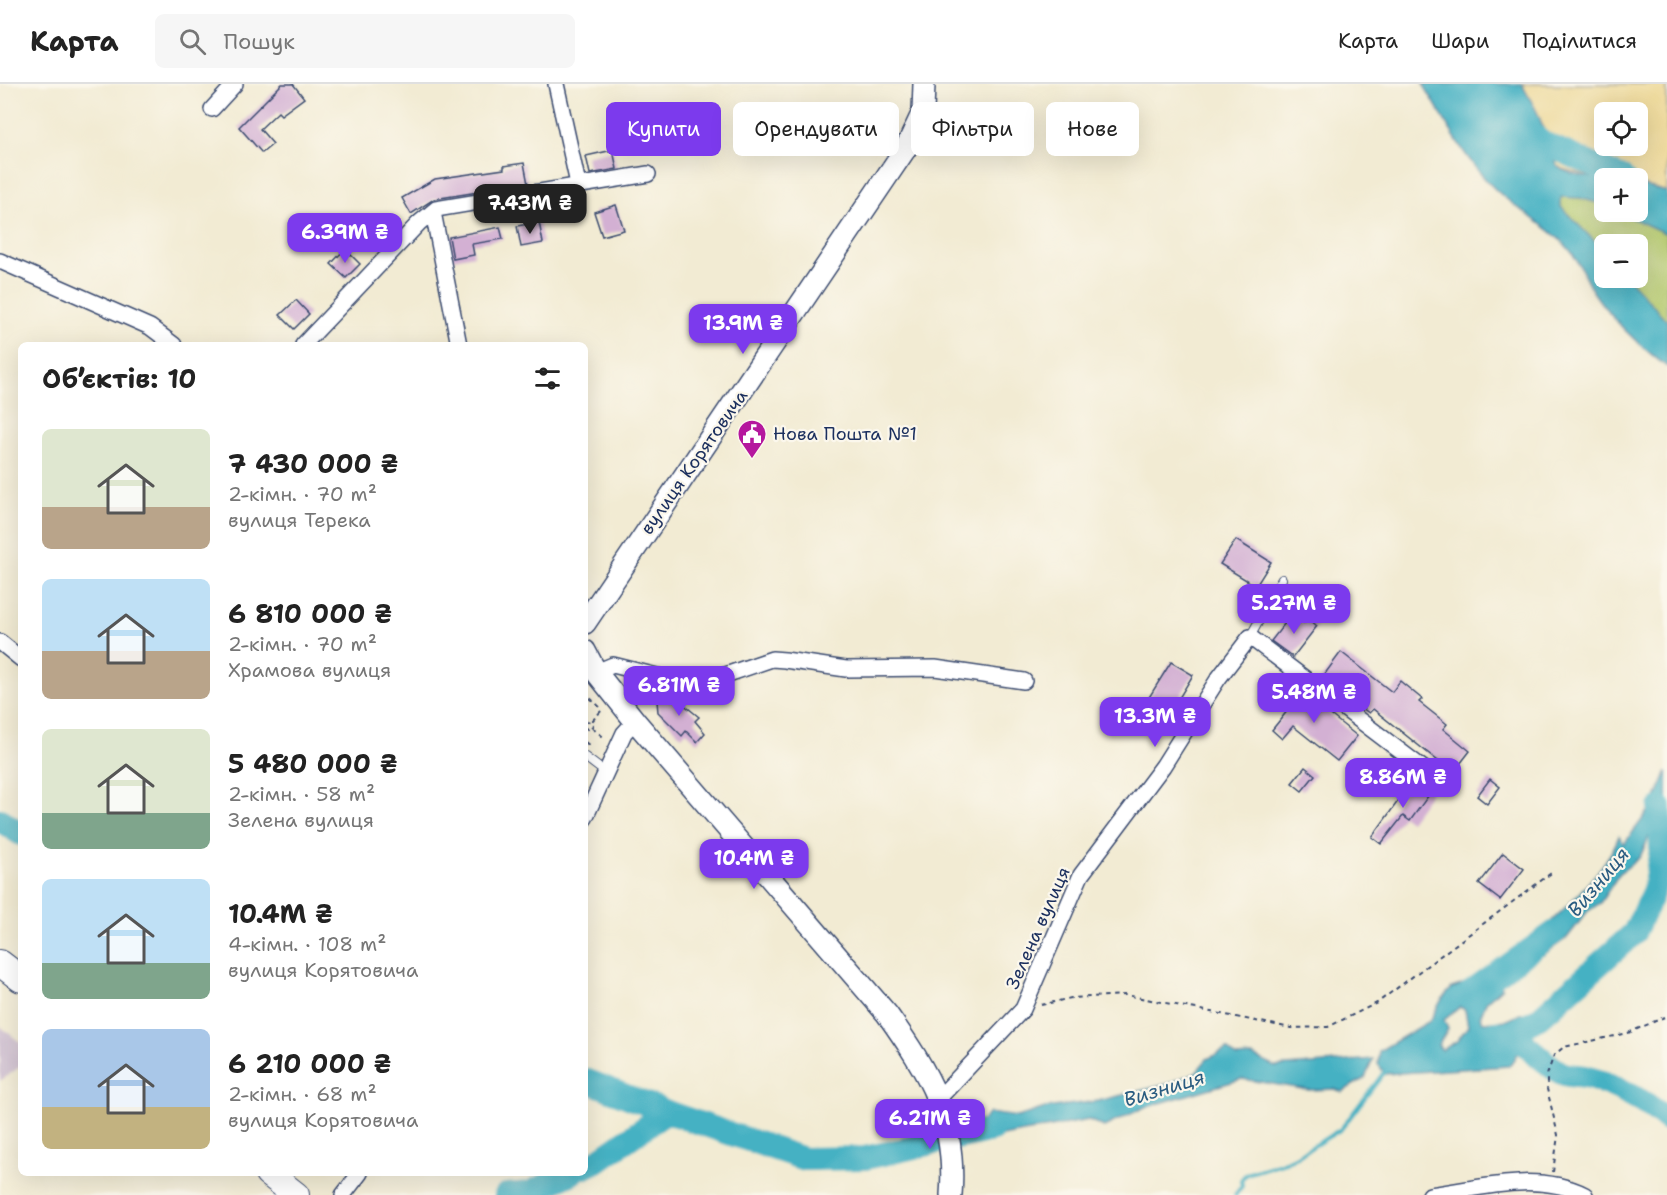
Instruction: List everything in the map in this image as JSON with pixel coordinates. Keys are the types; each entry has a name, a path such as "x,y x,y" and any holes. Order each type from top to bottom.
{"highway":[{"path":"0,963 18,977"},
{"path":"272,1176 294,1193"}],"main road":[{"name":"вулиця Корятовича","path":"588,619 906,148 923,112 924,84"},
{"path":"588,657 596,672 635,721 887,1014 917,1056 939,1098 946,1125 953,1169 951,1195"}],"street":[{"path":"212,109 235,84"},
{"path":"556,84 578,184"},
{"path":"306,342 418,223 436,209 648,174"},
{"path":"433,212 458,342"},
{"path":"0,261 150,327 170,342"},
{"path":"1250,638 1441,782"},
{"name":"Зелена вулиця","path":"939,1098 1023,1009 1081,875 1163,766 1218,680 1250,638"},
{"path":"0,642 18,657"},
{"path":"596,672 613,665 689,684 772,659 846,669 935,668 1024,681"},
{"path":"588,812 624,734 635,721"},
{"path":"343,1195 358,1176"},
{"path":"1430,1195 1517,1182 1553,1189 1567,1186 1585,1195"}],"lane":[{"path":"1250,638 1282,579"},
{"path":"588,759 606,773"}],"path":[{"path":"590,698 609,716"},
{"path":"592,728 592,722 602,710"},
{"path":"588,729 592,728 606,739"},
{"path":"593,763 609,732"},
{"path":"1023,1009 1071,998 1126,995 1291,1028 1328,1027 1377,1003 1554,871"},
{"path":"1553,1189 1558,1135 1547,1089 1547,1075 1554,1055 1564,1047 1628,1033 1667,1016"}],"shaded area":[{"path":"0,1026 18,1041 18,1068 0,1081"}],"green space":[{"path":"1561,197 1580,198 1594,202 1594,222 1641,222 1667,234 1667,321 1637,288 1648,288 1648,234 1594,234 1594,241 1561,207"}],"sand":[{"path":"1522,84 1667,84 1667,192 1648,187 1648,168 1594,168 1594,177 1559,168 1553,162 1540,120"}],"water":[{"path":"1423,84 1522,84 1537,112 1553,159 1558,166 1573,174 1594,177 1594,202 1580,198 1561,197 1561,207 1594,241 1594,288 1637,288 1667,321 1667,367 1618,323 1594,293 1573,254 1561,240 1495,189 1464,152"},
{"path":"1648,187 1667,192 1667,234 1641,222 1648,222"},
{"path":"1667,771 1667,819 1652,830 1640,857 1619,874 1600,903 1587,912 1567,938 1543,955 1530,952 1545,928 1603,865 1619,836 1624,844 1653,805"},
{"path":"1489,966 1502,987 1486,1002 1480,1017 1483,1022 1508,1020 1522,1013 1535,1027 1509,1066 1385,1074 1378,1064 1379,1051 1430,1021 1442,999 1452,988 1467,983","holes":["1460,1007 1465,1010 1468,1026 1457,1041 1442,1050 1438,1045 1448,1029 1444,1020"]},
{"path":"1227,1049 1236,1057 1253,1056 1275,1067 1373,1059 1365,1078 1342,1092 1335,1089 1309,1090 1242,1079 1143,1108 1104,1127 1089,1120 964,1143 959,1125 971,1119 982,1121 989,1113 1018,1117 1045,1108 1098,1101 1167,1084 1196,1072 1207,1059"}],"building":[{"path":"282,84 293,84 304,98 281,115 278,112 260,129 273,144 262,153 239,127"},
{"path":"606,152 606,156 614,156 617,169 590,174 586,156"},
{"path":"524,163 528,184 434,199 411,214 402,198 435,179 504,169 504,166"},
{"path":"616,205 624,230 602,236 594,212"},
{"path":"539,222 543,243 521,247 517,226"},
{"path":"500,227 503,239 472,244 474,255 453,259 449,237"},
{"path":"345,249 360,264 346,278 331,264"},
{"path":"296,300 309,314 294,329 280,315"},
{"path":"1236,540 1271,562 1256,586 1220,564"},
{"path":"1292,614 1304,623 1308,618 1317,626 1293,657 1271,641"},
{"path":"1341,652 1392,692 1400,681 1422,699 1419,702 1447,724 1443,729 1470,751 1453,773 1373,709 1369,713 1321,679"},
{"path":"1171,662 1193,675 1170,713 1148,699"},
{"path":"1293,685 1357,736 1337,761 1293,726 1282,739 1272,730 1288,710 1279,702"},
{"path":"663,694 672,695 699,717 695,721 705,733 697,742 686,731 682,736 658,712 657,701"},
{"path":"1305,767 1315,775 1302,791 1292,783"},
{"path":"1414,779 1431,792 1410,821 1403,816 1381,844 1372,837"},
{"path":"1490,779 1500,787 1487,804 1477,796"},
{"path":"1503,853 1524,869 1500,900 1479,884"}],"waterway":[{"path":"1483,84 1489,95 1541,142 1600,168"},
{"path":"1509,1034 1539,1018 1634,933 1654,890 1661,850 1660,808"},
{"path":"0,820 18,832"},
{"name":"Визниця","path":"1469,994 1555,932"},
{"path":"1496,1032 1523,1043 1561,1073 1589,1078 1621,1089 1667,1119"},
{"path":"1235,1195 1242,1186 1241,1180 1246,1174 1291,1160 1341,1129 1386,1070"},
{"path":"588,1081 667,1112"},
{"name":"Визниця","path":"588,1166 667,1112 804,1159 865,1158 992,1130"},
{"name":"Визниця","path":"506,1195 529,1193 566,1176"}],"place":[{"name":"Нова Пошта №1","path":"752,460"}]}
